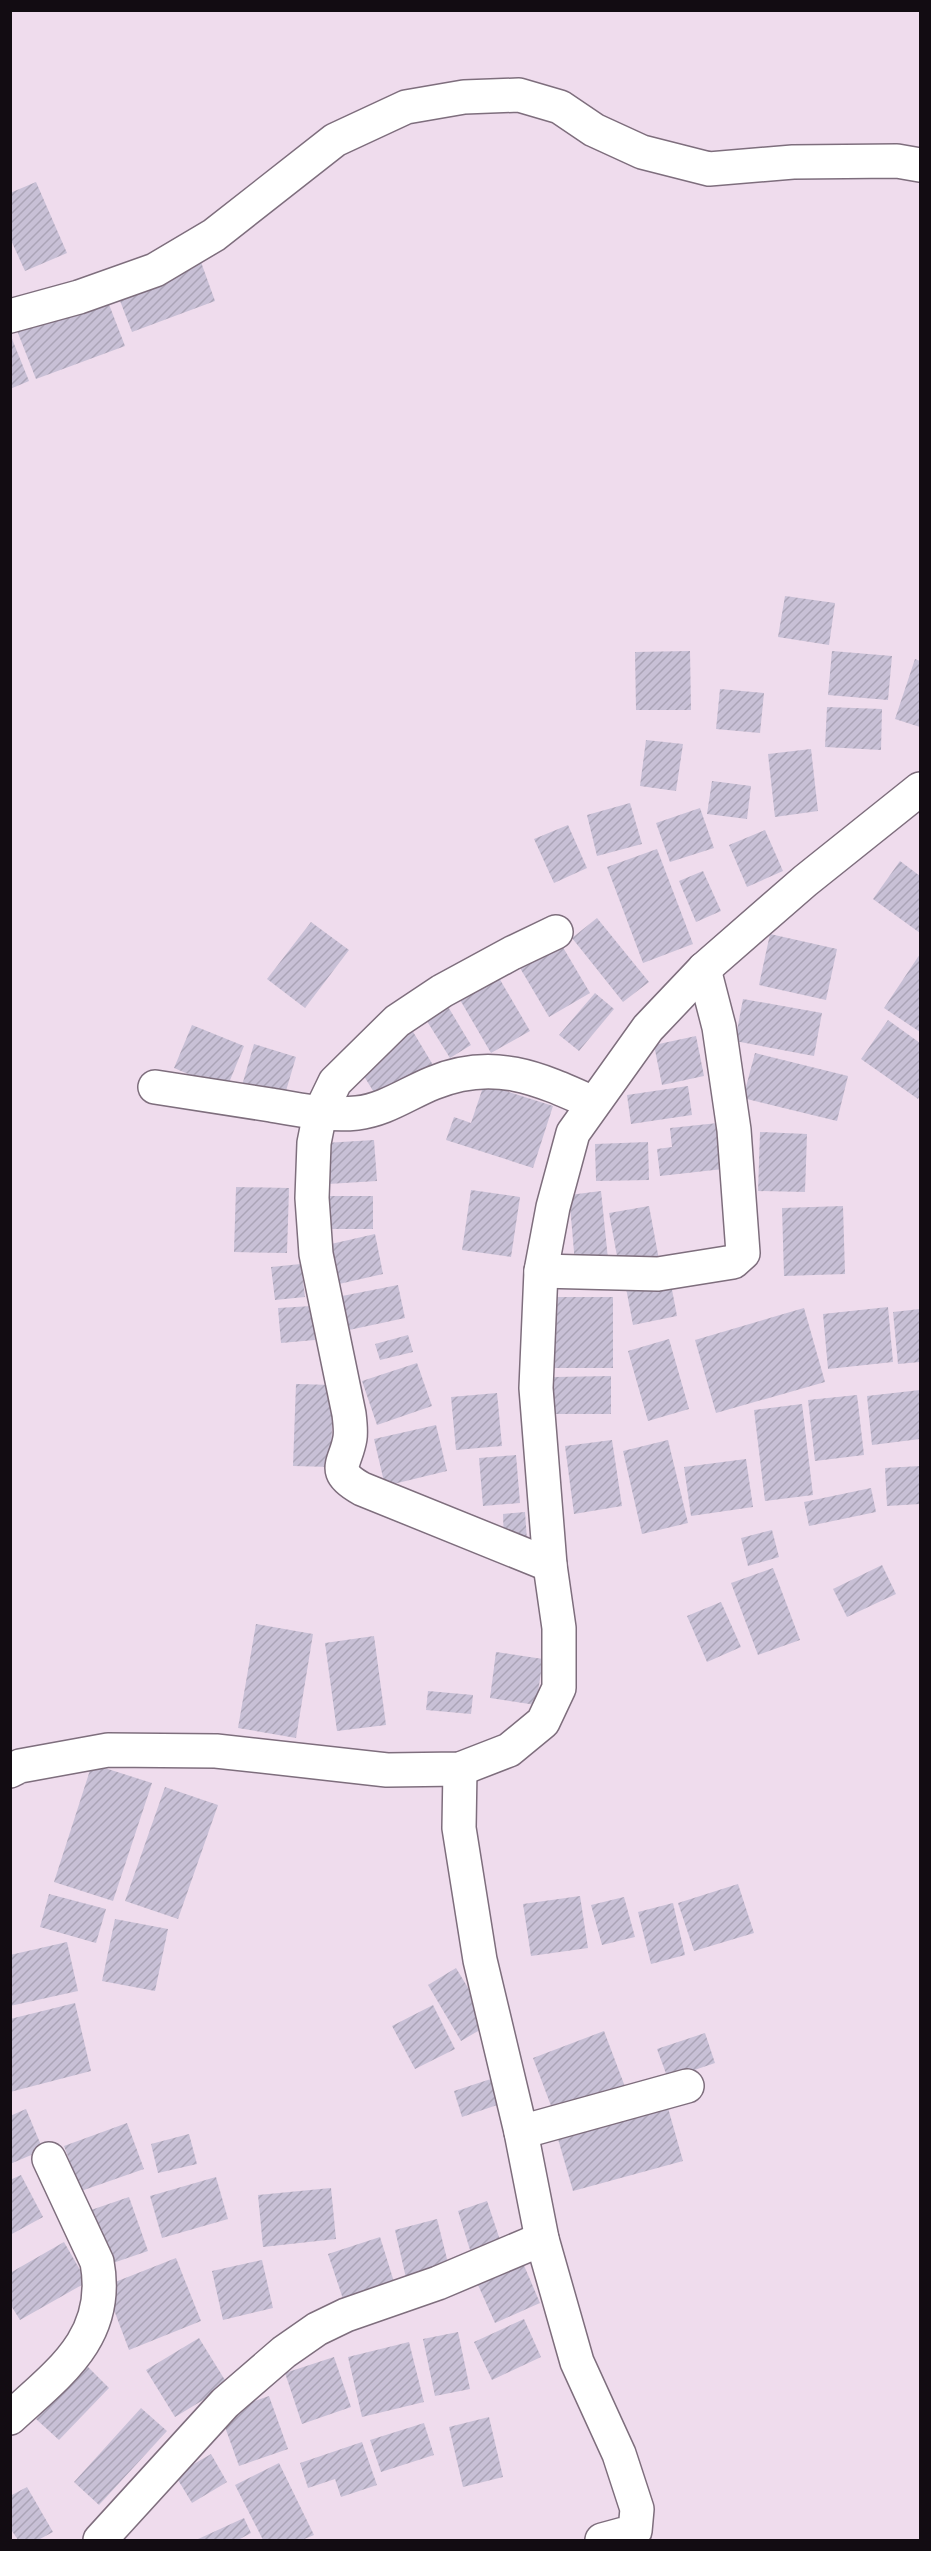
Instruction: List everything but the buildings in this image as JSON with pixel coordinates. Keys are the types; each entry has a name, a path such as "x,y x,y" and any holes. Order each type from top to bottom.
{"street":[{"path":"10,316 79,297 155,270 214,235 335,140 406,107 464,97 519,95 560,107 594,130 642,152 709,169 793,162 897,161 921,165"},
{"path":"10,1771 20,1766 108,1750 216,1751 387,1770 460,1769 509,1750 543,1722 559,1688 559,1628 550,1565 536,1388 541,1271 553,1207 573,1133 648,1028 704,969 805,881 921,789"},
{"path":"550,1565 363,1489 353,1484 343,1473 343,1458 350,1440 350,1414 316,1254 312,1198 314,1143 320,1113 335,1082 397,1021 442,991 556,932"},
{"path":"541,1271 658,1274 733,1262 743,1253 734,1130 719,1027 704,969"},
{"path":"154,1087 320,1113 357,1113 381,1108 431,1083 480,1070 506,1072 545,1083 594,1103"},
{"path":"460,1769 459,1828 480,1960 521,2132 543,2239 577,2362 619,2454 637,2509 634,2536 602,2541"},
{"path":"521,2132 687,2086"},
{"path":"10,2418 71,2361 92,2329 99,2304 101,2280 97,2262 49,2159"},
{"path":"100,2541 225,2403 284,2352 317,2329 345,2315 438,2283 543,2239"}]}
